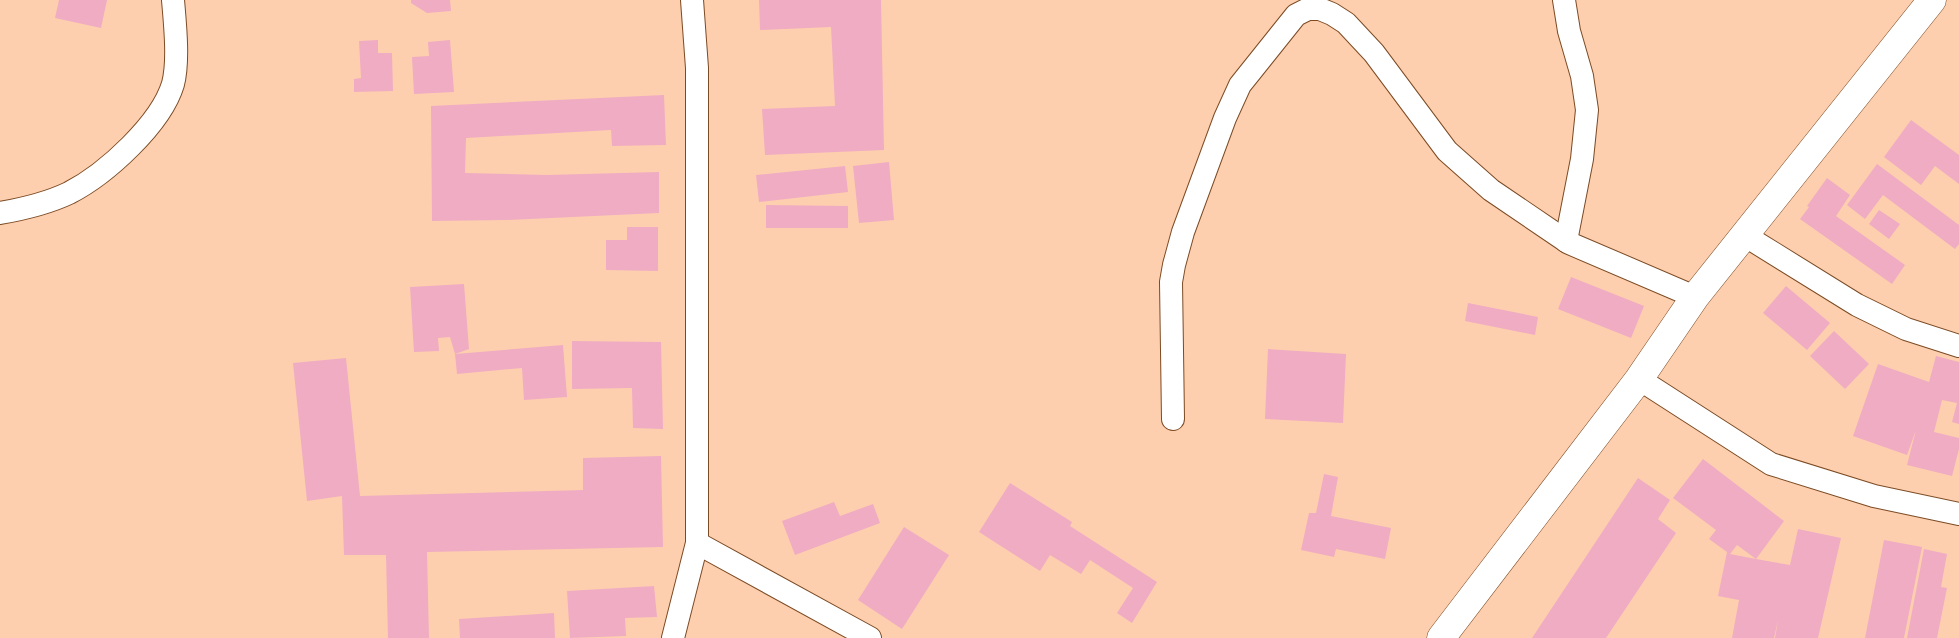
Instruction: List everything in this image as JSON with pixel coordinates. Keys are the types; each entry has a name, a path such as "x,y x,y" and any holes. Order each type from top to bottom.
{"street":[{"path":"0,213 27,208 69,193 104,171 144,132 173,84 177,63 173,0"},
{"path":"672,638 697,543 697,68 692,0"},
{"path":"1564,0 1568,31 1582,76 1587,110 1582,159 1566,241"},
{"path":"1441,638 1639,379 1695,297 1932,0"},
{"path":"1173,419 1171,282 1183,232 1225,118 1240,85 1296,15 1308,9 1320,9 1346,23 1374,53 1447,151 1491,190 1566,241 1695,297"},
{"path":"1744,235 1857,305 1906,329 1959,346"},
{"path":"1639,379 1771,464 1874,496 1959,514"},
{"path":"697,543 870,638"}],"building":[{"path":"59,0 107,0 101,28 55,18"},
{"path":"411,0 450,0 451,11 427,13 411,3"},
{"path":"759,0 881,0 884,150 765,155 762,109 835,106 831,27 760,30"},
{"path":"378,40 378,53 392,53 393,91 354,92 354,79 361,78 359,41"},
{"path":"450,40 454,92 414,94 412,57 429,56 428,42"},
{"path":"664,95 666,145 612,146 611,130 466,138 465,173 546,175 659,172 659,213 506,220 432,221 431,106"},
{"path":"1911,120 1959,155 1959,184 1935,166 1921,185 1884,157"},
{"path":"889,162 894,220 859,223 853,166"},
{"path":"1877,164 1959,225 1959,244 1955,249 1883,195 1865,219 1847,205"},
{"path":"845,166 848,192 759,202 756,175"},
{"path":"1827,178 1850,195 1836,216 1905,265 1892,284 1800,219"},
{"path":"766,205 848,206 848,228 766,228"},
{"path":"1879,210 1900,224 1889,239 1869,224"},
{"path":"627,227 658,227 658,271 606,270 606,240 627,240"},
{"path":"1571,277 1644,306 1631,338 1558,309"},
{"path":"464,284 469,349 455,354 450,337 438,338 439,351 414,352 410,287"},
{"path":"1786,286 1830,323 1807,350 1763,313"},
{"path":"1468,303 1538,317 1535,335 1465,321"},
{"path":"1834,331 1869,364 1845,389 1810,356"},
{"path":"572,341 661,342 663,429 633,428 632,388 572,389"},
{"path":"563,345 567,397 524,400 522,368 457,374 455,354"},
{"path":"1268,349 1346,354 1343,423 1265,419"},
{"path":"1936,356 1959,362 1959,424 1952,422 1957,403 1942,400 1934,432 1959,438 1959,449 1952,476 1907,465 1916,430 1907,455 1853,436 1878,364 1929,382"},
{"path":"346,358 360,496 583,490 583,458 661,456 663,547 427,552 429,638 388,638 386,555 344,555 342,496 307,501 293,363"},
{"path":"1703,459 1784,521 1756,559 1790,565 1798,529 1841,538 1818,638 1775,638 1778,620 1774,638 1732,638 1739,600 1718,596 1727,552 1709,539 1716,530 1673,498","holes":["1737,545 1756,559 1730,554"]},
{"path":"1324,474 1338,477 1331,516 1391,528 1385,559 1336,549 1334,557 1301,550 1309,513 1316,513"},
{"path":"1638,478 1670,500 1658,519 1676,533 1606,638 1532,638"},
{"path":"1010,483 1072,522 1070,526 1157,582 1132,623 1117,613 1133,588 1090,560 1081,574 1050,555 1040,571 979,532"},
{"path":"834,502 840,516 873,504 880,523 795,555 782,521"},
{"path":"904,527 949,555 902,629 858,600"},
{"path":"1884,540 1922,547 1904,638 1865,638"},
{"path":"1924,549 1947,554 1941,587 1947,588 1937,638 1907,638"},
{"path":"654,586 657,617 625,618 626,636 570,638 567,591"},
{"path":"554,613 555,638 460,638 459,619"}]}
